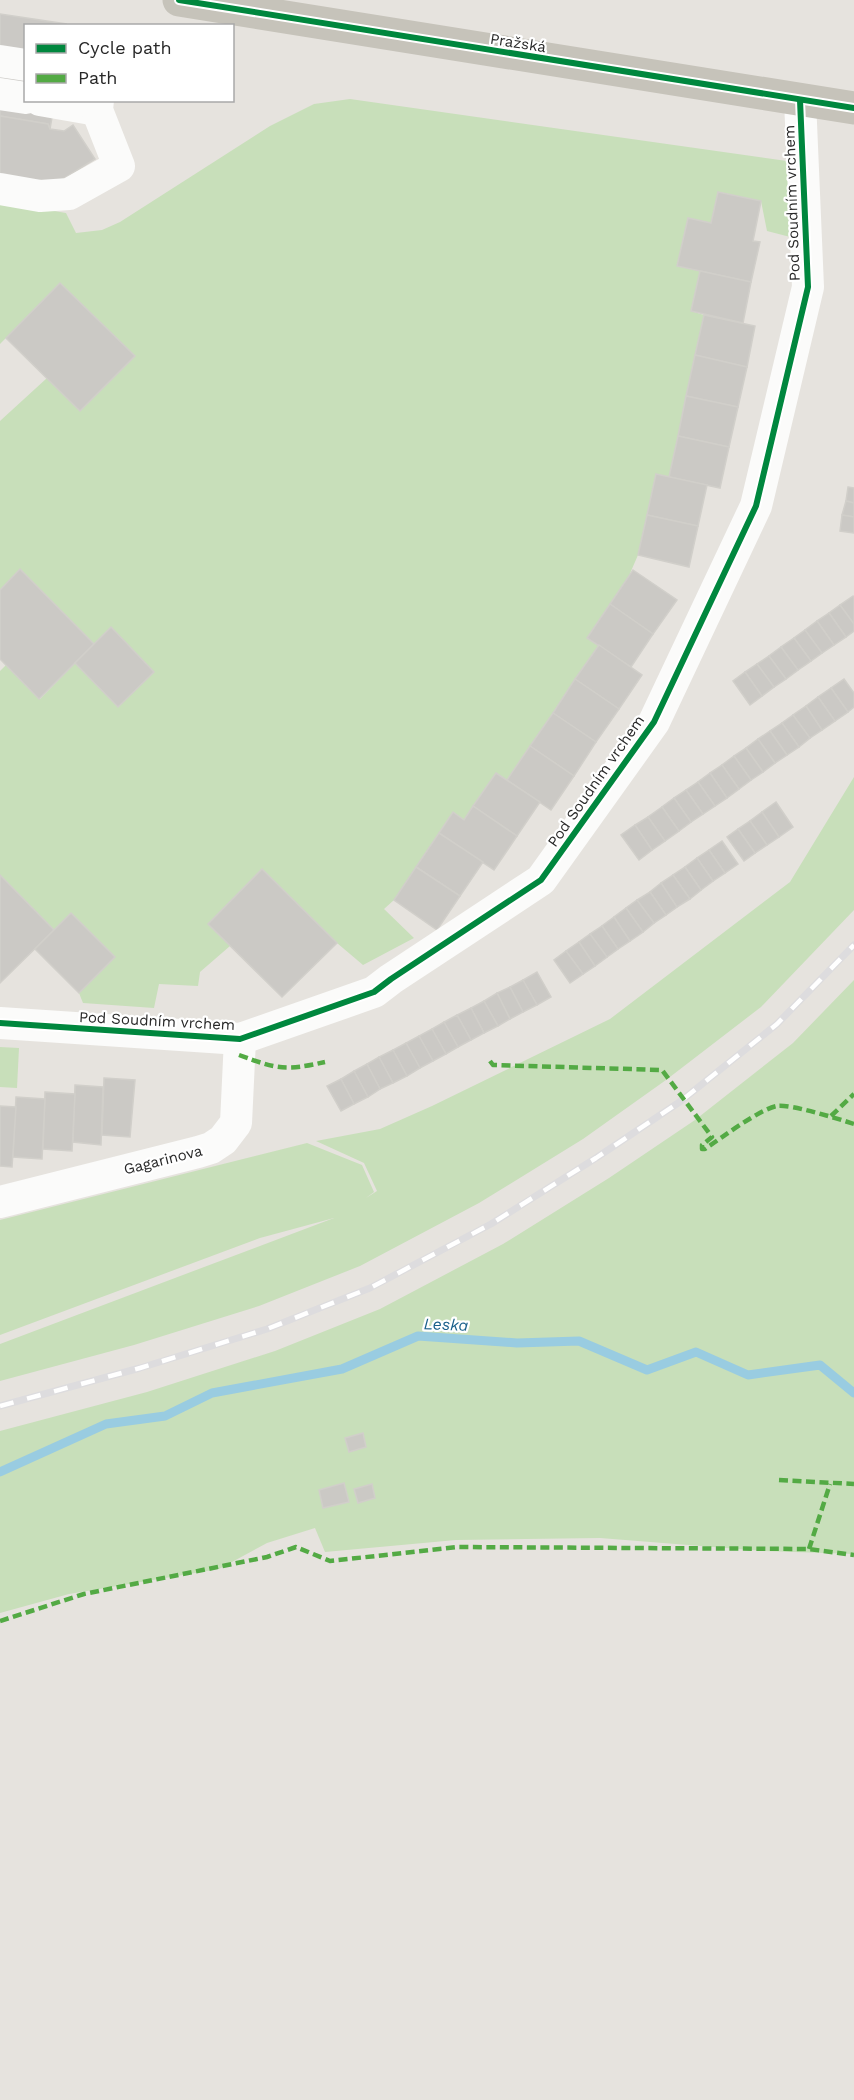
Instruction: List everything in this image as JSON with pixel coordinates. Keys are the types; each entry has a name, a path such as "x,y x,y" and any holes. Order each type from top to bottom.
{"main road":[{"name":"Pražská","path":"195,10 854,108"}],"street":[{"path":"0,61 24,65"},
{"path":"0,94 24,98"},
{"name":"Pod Soudním vrchem","path":"0,1023 240,1039 374,992 541,880 654,722 756,506 808,287 800,100"},
{"path":"0,189 40,196 69,194 119,166 97,105 63,102"},
{"name":"Gagarinova","path":"0,1202 198,1152 211,1148 223,1140 236,1123 240,1039"}],"green space":[{"path":"350,99 794,162 798,239 767,231 761,201 719,192 711,223 688,218 677,266 700,271 691,311 704,315 669,477 656,475 638,555 599,645 507,780 496,773 464,820 453,812 394,900 384,909 414,938 363,965 262,870 208,924 230,946 200,972 198,986 159,984 154,1008 83,1003 79,993 115,957 71,913 54,930 0,875 0,671 6,665 40,699 75,663 118,707 154,672 111,628 94,644 21,570 0,590 0,421 47,378 80,411 135,356 60,283 0,344 0,202 66,213 76,233 102,230 120,222 270,126 314,104"},
{"path":"854,777 854,910 761,1007 666,1080 583,1139 479,1203 360,1266 259,1306 134,1345 0,1381 0,1344 334,1218 260,1238 0,1335 0,1220 307,1143 362,1165 374,1192 366,1198 377,1191 364,1163 316,1141 380,1129 610,1019 790,882"},
{"path":"854,980 854,1554 764,1551 600,1538 456,1540 325,1552 315,1528 267,1543 219,1569 69,1594 0,1613 0,1431 147,1392 275,1351 380,1309 503,1244 609,1178 695,1120 793,1043"},
{"path":"0,1047 19,1048 17,1088 0,1087"}],"building":[{"path":"0,14 67,24 24,24 24,102 55,102 50,129 48,124 0,116"},
{"path":"0,116 48,124 50,129 64,131 73,125 95,159 55,184 0,175"},
{"path":"718,192 761,201 753,241 760,242 751,282 677,266 688,218 711,223"},
{"path":"700,271 751,282 743,323 691,311"},
{"path":"60,283 135,356 80,411 6,338"},
{"path":"704,315 755,326 747,367 695,355"},
{"path":"695,355 747,367 738,407 686,396"},
{"path":"686,396 738,407 729,447 678,436"},
{"path":"678,436 729,447 720,488 669,477"},
{"path":"656,474 707,485 698,526 647,515"},
{"path":"848,487 854,488 854,503 846,501"},
{"path":"846,501 854,503 854,517 842,515"},
{"path":"647,515 698,526 689,567 638,555"},
{"path":"842,515 854,517 854,533 840,531"},
{"path":"20,569 94,644 39,699 0,659 0,590"},
{"path":"633,570 677,600 653,634 610,604"},
{"path":"853,596 854,598 854,624 840,605"},
{"path":"610,604 653,634 631,667 587,638"},
{"path":"840,605 854,624 854,631 846,637 829,613"},
{"path":"829,613 846,637 834,645 817,621"},
{"path":"817,621 834,645 822,653 805,630"},
{"path":"111,627 154,672 118,707 75,663"},
{"path":"805,630 822,653 811,661 794,638"},
{"path":"794,638 811,661 798,670 781,647"},
{"path":"599,645 642,675 619,709 575,679"},
{"path":"781,647 798,670 786,679 769,656"},
{"path":"769,656 786,679 774,687 757,664"},
{"path":"757,664 774,687 762,696 745,672"},
{"path":"745,672 762,696 750,705 733,681"},
{"path":"575,679 619,709 596,742 553,713"},
{"path":"844,679 854,693 854,707 848,712 831,688"},
{"path":"831,688 848,712 835,721 818,697"},
{"path":"818,697 835,721 822,730 806,706"},
{"path":"806,706 822,730 810,738 793,715"},
{"path":"553,713 596,742 574,776 530,746"},
{"path":"793,715 810,738 799,747 782,723"},
{"path":"782,723 799,747 787,755 770,731"},
{"path":"770,731 787,755 775,763 758,739"},
{"path":"758,739 775,763 763,772 746,748"},
{"path":"530,746 574,776 551,810 507,780"},
{"path":"746,748 763,772 751,780 734,756"},
{"path":"734,756 751,780 739,789 722,765"},
{"path":"722,765 739,789 727,798 710,773"},
{"path":"496,773 540,802 517,836 473,806"},
{"path":"710,773 727,798 715,806 698,782"},
{"path":"698,782 715,806 703,814 686,790"},
{"path":"686,790 703,814 691,822 674,798"},
{"path":"674,798 691,822 679,831 662,807"},
{"path":"776,802 793,827 779,837 762,812"},
{"path":"473,806 517,836 494,870 439,833 453,812 464,820"},
{"path":"662,807 679,831 665,841 648,817"},
{"path":"762,812 779,837 767,845 750,821"},
{"path":"648,817 665,841 652,850 635,825"},
{"path":"750,821 767,845 755,853 738,829"},
{"path":"635,825 652,850 639,860 621,835"},
{"path":"738,829 755,853 744,861 727,837"},
{"path":"439,833 483,862 460,896 416,867"},
{"path":"722,841 738,864 725,873 709,850"},
{"path":"709,850 725,873 713,881 697,858"},
{"path":"697,858 713,881 701,890 685,867"},
{"path":"416,867 460,896 437,930 394,900"},
{"path":"685,867 701,890 690,899 673,875"},
{"path":"262,869 337,943 282,997 208,924"},
{"path":"0,875 54,930 0,983"},
{"path":"673,875 690,899 677,907 661,883"},
{"path":"661,883 677,907 666,915 650,892"},
{"path":"650,892 666,915 654,923 637,900"},
{"path":"637,900 654,923 643,932 626,908"},
{"path":"626,908 643,932 630,941 614,917"},
{"path":"71,913 115,957 79,993 35,949"},
{"path":"614,917 630,941 618,949 602,926"},
{"path":"602,926 618,949 607,957 590,934"},
{"path":"590,934 607,957 595,966 579,942"},
{"path":"579,942 595,966 583,974 566,951"},
{"path":"566,951 583,974 570,983 554,960"},
{"path":"537,972 551,997 537,1005 523,980"},
{"path":"523,980 537,1005 523,1012 510,987"},
{"path":"510,987 523,1012 510,1019 497,993"},
{"path":"497,993 510,1019 498,1026 484,1001"},
{"path":"484,1001 498,1026 484,1033 471,1008"},
{"path":"471,1008 484,1033 471,1040 457,1015"},
{"path":"457,1015 471,1040 458,1047 444,1022"},
{"path":"444,1022 458,1047 446,1054 432,1029"},
{"path":"432,1029 446,1054 433,1061 419,1036"},
{"path":"419,1036 433,1061 420,1068 406,1043"},
{"path":"406,1043 420,1068 407,1076 393,1050"},
{"path":"393,1050 407,1076 393,1083 379,1057"},
{"path":"379,1057 393,1083 380,1089 367,1064"},
{"path":"367,1064 380,1089 368,1097 354,1071"},
{"path":"354,1071 368,1097 354,1104 341,1079"},
{"path":"104,1078 135,1080 130,1137 102,1135"},
{"path":"341,1079 354,1104 341,1111 327,1086"},
{"path":"75,1085 103,1087 101,1145 73,1142"},
{"path":"45,1092 75,1094 72,1151 43,1149"},
{"path":"16,1097 45,1099 42,1159 13,1157"},
{"path":"0,1106 16,1107 12,1167 0,1166"},
{"path":"363,1433 366,1447 349,1452 345,1438"},
{"path":"344,1483 349,1502 323,1508 319,1490"},
{"path":"372,1484 375,1498 358,1503 354,1489"}],"waterway":[{"name":"Leska","path":"0,1472 106,1424 165,1416 212,1393 342,1369 418,1336 517,1343 579,1341 647,1370 696,1352 748,1375 820,1365 854,1393"}],"railway":[{"path":"0,1406 140,1368 267,1329 370,1288 491,1224 681,1101 777,1024 854,945"}],"marked path":[{"path":"239,1055 281,1067 300,1067 325,1062"},
{"path":"490,1061 493,1065 662,1070 712,1137 702,1145 702,1149 751,1118 777,1106 804,1109 854,1124"},
{"path":"831,1116 854,1094"},
{"path":"779,1480 854,1484"},
{"path":"809,1549 830,1484"},
{"path":"0,1621 84,1594 267,1557 296,1547 330,1561 458,1547 809,1549 854,1555"}],"cycle path":[{"path":"179,0 854,108"},
{"path":"0,1023 240,1039 374,992 541,880 654,722 756,506 808,287 800,100"}]}
